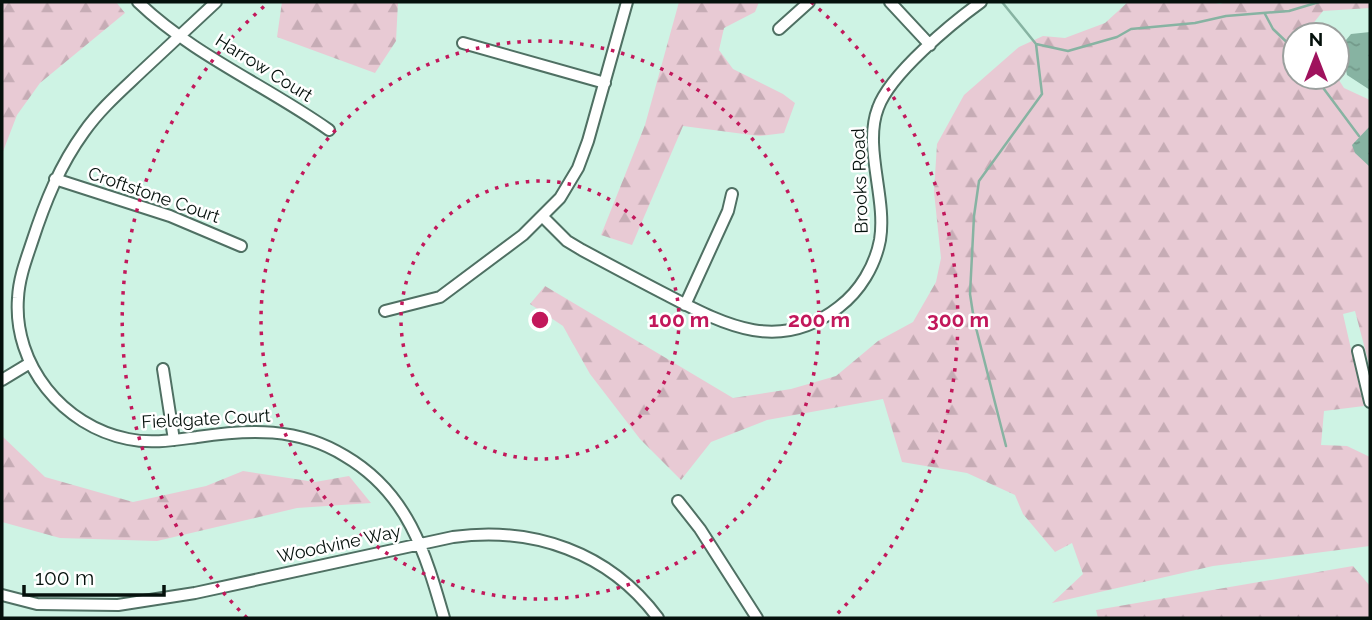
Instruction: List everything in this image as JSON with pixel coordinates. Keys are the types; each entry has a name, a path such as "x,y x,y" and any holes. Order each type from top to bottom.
{"street":[{"name":"Harrow Court","path":"138,2 180,36 329,130"},
{"name":"Fieldgate Court","path":"216,2 96,117 55,179 19,290 19,329 30,362 51,395 68,412 109,434 154,442 236,431 264,431 314,441 345,456 385,488 411,522 428,561 444,618"},
{"path":"385,311 440,297 543,217 560,198 578,168 627,2"},
{"path":"779,29 809,2"},
{"path":"890,2 930,45"},
{"name":"Brooks Road","path":"543,217 567,241 582,250 685,304 740,329 774,332 815,322 834,312 851,296 871,267 880,242 882,210 874,148 877,110 894,81 930,45 981,2"},
{"path":"463,43 605,83"},
{"name":"Croftstone Court","path":"55,179 170,216 241,246"},
{"path":"685,304 728,211 732,194"},
{"path":"1358,351 1370,402"},
{"path":"2,380 30,362"},
{"path":"163,369 174,440"},
{"path":"678,501 700,528 757,618"},
{"name":"Woodvine Way","path":"2,595 37,604 118,605 195,593 420,544 475,534 497,533 556,543 585,555 613,572 645,601 658,618"},
{"path":"118,605 119,618"}],"green space":[{"path":"2,2 116,2 125,13 40,83 17,115 2,154"},
{"path":"282,2 398,2 396,41 375,73 277,37"},
{"path":"679,2 759,2 755,12 724,28 719,50 733,69 783,94 795,103 784,133 759,136 683,126 632,245 601,235 645,125"},
{"path":"1128,2 1370,2 1370,8 1323,11 1315,21 1281,21 1281,91 1350,91 1370,100 1370,368 1355,311 1343,314 1364,406 1324,411 1321,445 1347,446 1370,457 1370,546 1213,566 1052,603 1083,574 1072,543 1055,552 1023,514 1015,495 967,473 902,462 883,399 767,420 711,442 681,480 640,439 590,374 563,326 530,304 545,286 733,398 791,389 836,376 878,341 913,322 936,282 941,258 934,192 937,144 964,95 1019,47 1043,36 1065,38 1105,23"},
{"path":"2,436 45,477 133,502 206,486 243,471 315,482 349,476 371,503 297,508 157,541 60,538 2,522"},
{"path":"1353,566 1370,586 1370,618 1098,618 1096,610"}],"water":[{"path":"1370,32 1370,90 1351,78 1351,34"},
{"path":"1370,126 1370,167 1355,153 1352,145"}],"waterway":[{"path":"1002,2 1036,44 1042,94 979,181 974,216 970,294 1006,446"},
{"path":"1036,44 1068,51 1117,37 1131,29 1195,23 1226,16 1289,11 1319,2"},
{"path":"1265,14 1273,29 1281,37"},
{"path":"1325,91 1359,136"}]}
